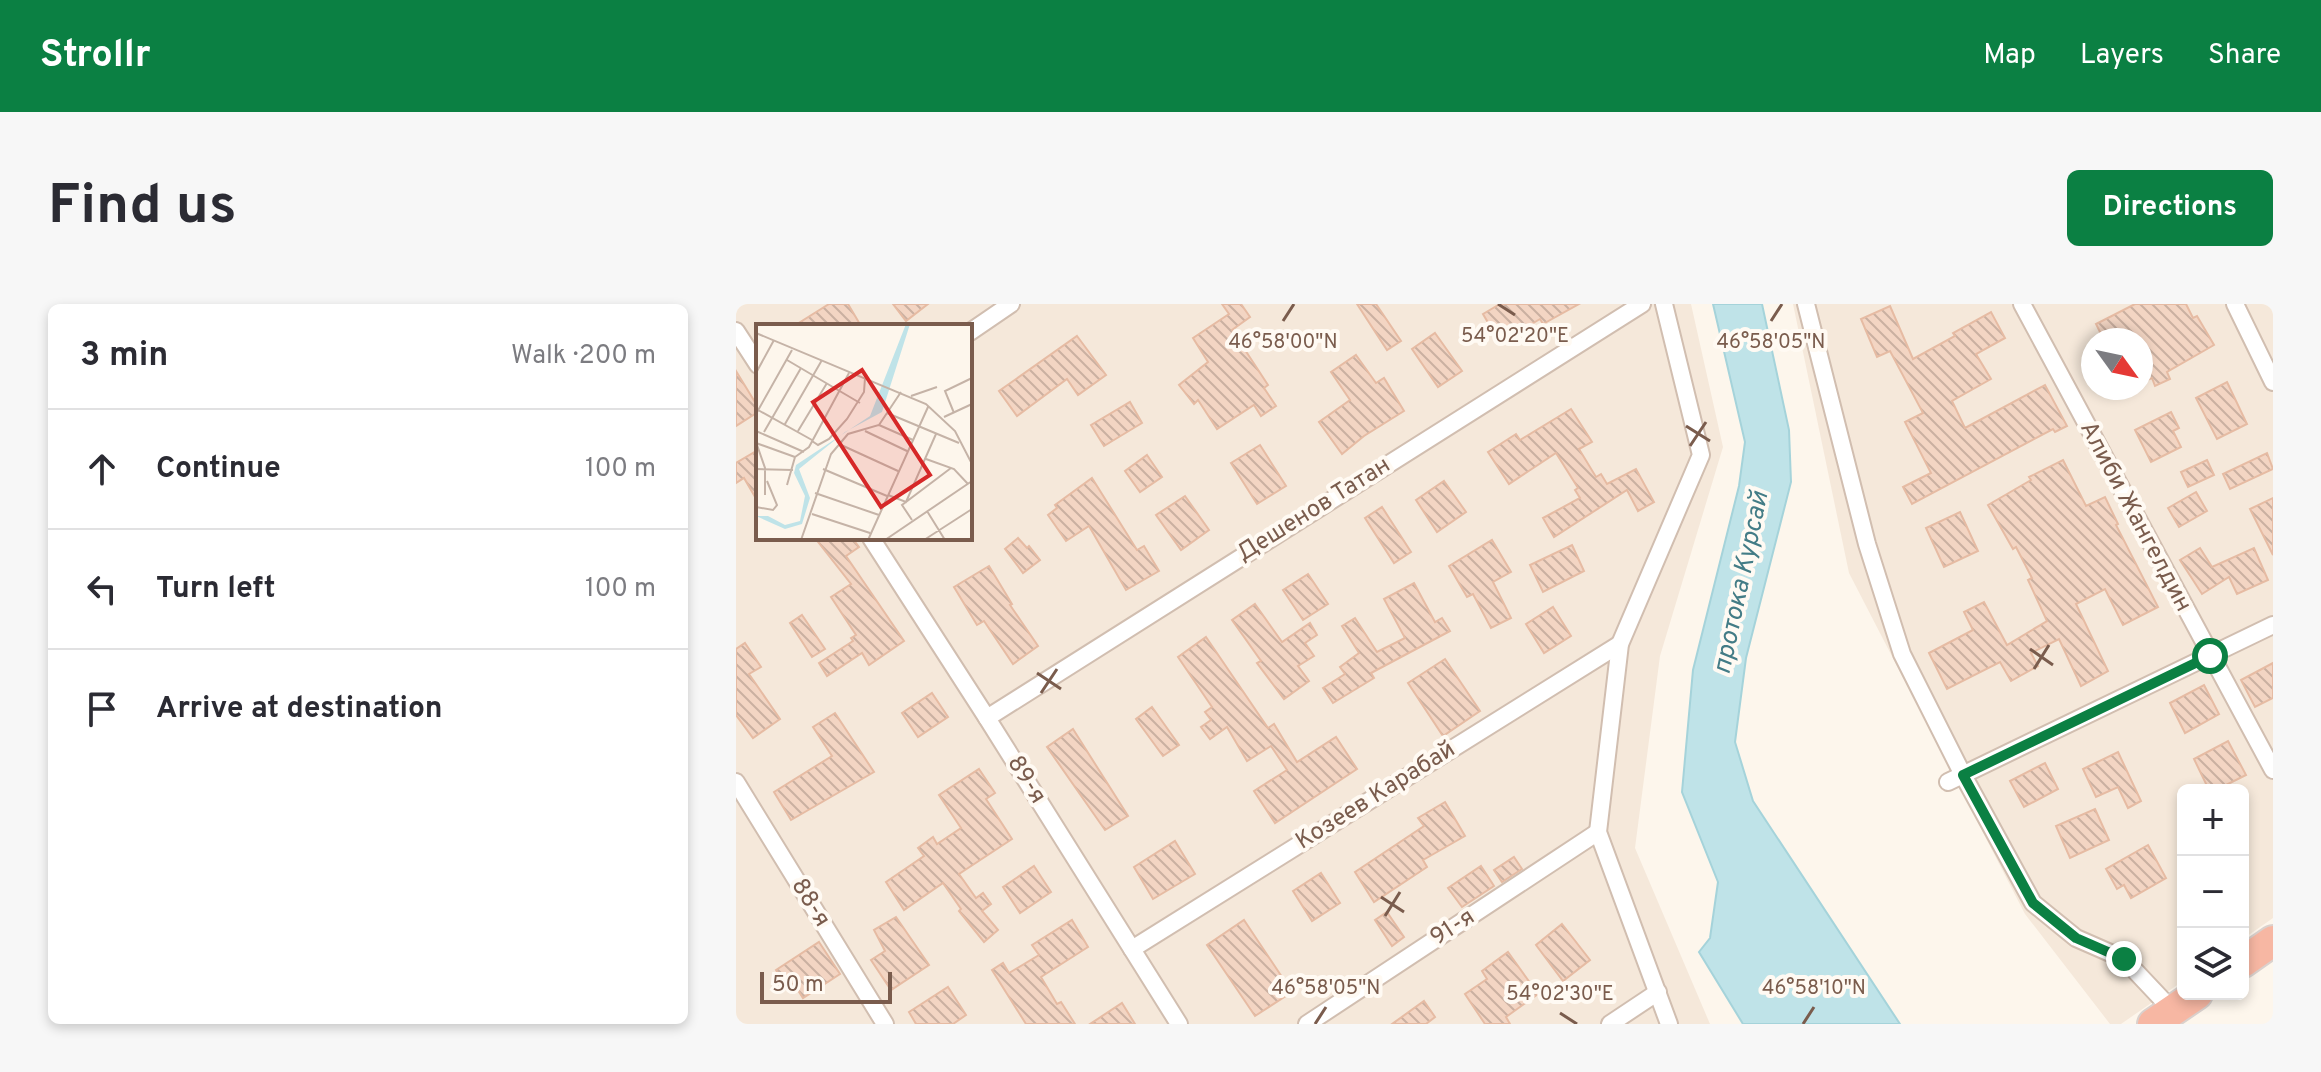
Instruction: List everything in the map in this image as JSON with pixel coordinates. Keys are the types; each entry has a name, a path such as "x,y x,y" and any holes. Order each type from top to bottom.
{"highway":[{"path":"2249,958 2273,941"},
{"path":"2163,1018 2188,1000"}],"street":[{"path":"972,331 1011,304"},
{"name":"Дешенов Татан","path":"987,718 1642,304"},
{"path":"1664,304 1701,455 1620,644 1598,832 1669,1024"},
{"path":"1806,304 1867,544 1902,654 1955,779 2033,903 2076,938 2124,959 2163,1018"},
{"name":"Алиби Жангелдин","path":"2022,304 2273,770"},
{"path":"2235,304 2273,382"},
{"path":"736,331 756,362"},
{"name":"89-я","path":"872,540 1179,1024"},
{"path":"1955,779 2273,625"},
{"name":"Козеев Карабай","path":"1132,949 1620,644"},
{"name":"88-я","path":"736,782 885,1024"},
{"name":"91-я","path":"1307,1024 1598,832"},
{"path":"1610,1024 1658,992"}],"shaded area":[{"path":"736,304 1691,304 1723,447 1660,656 1635,848 1710,1024 736,1024"},
{"path":"1793,304 2273,304 2273,918 2249,935 2249,784 2177,784 2177,985 2121,1024 2110,1024 2025,914 1849,573"}],"water":[{"name":"протока Курсай","path":"1713,304 1762,304 1789,430 1791,482 1746,658 1735,742 1753,801 1900,1024 1743,1024 1699,952 1710,938 1718,882 1682,792 1693,670 1739,486 1745,442"}],"building":[{"path":"829,304 848,304 860,324 797,324"},
{"path":"893,304 928,304 906,321"},
{"path":"1222,304 1241,304 1250,317 1232,330 1268,385 1264,388 1276,406 1261,416 1254,405 1217,429 1198,400 1194,404 1179,385 1208,362 1193,338 1229,314"},
{"path":"1357,304 1376,304 1401,341 1387,350"},
{"path":"1500,304 1579,304 1543,324 1540,319 1500,343 1483,314"},
{"path":"2135,304 2186,304 2214,345 2167,372 2170,379 2155,386 2153,328 2098,328 2096,324"},
{"path":"1890,306 1913,359 1991,312 2005,338 1976,354 1991,379 1952,401 1965,428 2045,385 2067,426 2055,432 2053,429 1912,504 1903,487 1931,473 1905,422 1923,413 1890,351 1877,357 1861,319"},
{"path":"1435,333 1462,371 1438,387 1412,349"},
{"path":"1077,336 1106,375 1078,395 1067,379 1017,416 999,391"},
{"path":"1356,355 1376,383 1384,378 1404,411 1342,454 1319,422 1350,400 1331,372"},
{"path":"736,371 756,404 756,413 736,426"},
{"path":"2227,382 2247,424 2217,439 2196,398"},
{"path":"1130,402 1142,423 1104,446 1091,425"},
{"path":"1571,409 1592,442 1579,449 1596,477 1601,474 1607,484 1636,469 1654,502 1638,511 1627,490 1554,537 1543,518 1580,498 1575,490 1578,488 1556,453 1509,484 1488,452 1516,434 1520,440"},
{"path":"2171,412 2179,428 2173,431 2181,447 2151,462 2135,430"},
{"path":"1260,445 1286,486 1257,504 1231,463"},
{"path":"756,451 756,499 744,478 736,483 736,463"},
{"path":"2267,453 2273,469 2230,489 2223,474"},
{"path":"1147,455 1162,477 1140,492 1125,471"},
{"path":"2063,460 2086,506 2105,497 2158,607 2123,625 2105,589 2076,604 2108,671 2081,686 2059,639 2031,653 2038,666 2011,681 2000,662 1947,689 1929,653 1973,630 1964,612 1984,602 2007,645 2047,621 2028,580 2032,578 1988,505 2031,480 2029,477"},
{"path":"2207,460 2214,475 2188,487 2181,472"},
{"path":"1092,478 1137,550 1144,546 1159,571 1126,590 1089,526 1066,541 1048,515 1057,508 1055,505"},
{"path":"1444,481 1466,512 1437,532 1416,500"},
{"path":"2196,492 2207,511 2179,527 2168,508"},
{"path":"1185,496 1209,530 1181,550 1156,515"},
{"path":"2273,498 2273,555 2250,509"},
{"path":"1382,507 1411,552 1394,563 1365,518"},
{"path":"1960,512 1978,551 1944,567 1926,528"},
{"path":"1018,538 1040,560 1023,573 1005,549"},
{"path":"817,540 854,540 859,547 846,556 904,641 869,665 862,653 827,676 819,663 853,641 851,638 856,635 831,597 851,584"},
{"path":"1492,540 1511,572 1493,582 1511,618 1491,628 1473,594 1467,597 1449,566"},
{"path":"1572,545 1584,571 1543,592 1530,565"},
{"path":"2200,548 2212,567 2254,548 2268,580 2237,594 2229,577 2202,594 2180,560"},
{"path":"989,566 1010,605 1038,646 1013,664 984,621 977,625 954,587"},
{"path":"1308,574 1328,604 1303,620 1283,590"},
{"path":"1414,583 1435,622 1442,618 1450,631 1371,673 1374,678 1333,703 1323,688 1345,674 1340,667 1359,653 1342,626 1355,618 1377,652 1405,638 1384,599"},
{"path":"1255,604 1282,642 1310,623 1317,635 1305,643 1314,656 1298,666 1309,681 1284,699 1257,663 1261,661 1232,620"},
{"path":"1553,607 1571,636 1544,653 1526,624"},
{"path":"802,615 825,649 812,657 790,623"},
{"path":"1206,637 1268,728 1274,724 1297,762 1336,737 1357,769 1275,823 1254,791 1287,770 1271,746 1247,761 1227,727 1210,739 1201,727 1211,720 1205,712 1212,707 1178,657"},
{"path":"745,643 761,667 749,674 780,719 753,738 736,715 736,649"},
{"path":"1445,659 1480,711 1443,736 1408,683"},
{"path":"2273,663 2273,698 2255,707 2241,680"},
{"path":"2204,685 2219,714 2185,733 2170,703"},
{"path":"932,693 948,717 918,737 902,713"},
{"path":"1152,707 1179,745 1163,756 1136,719"},
{"path":"835,713 874,772 791,820 774,792 832,756 813,727"},
{"path":"1073,729 1128,816 1105,830 1047,747"},
{"path":"2228,741 2246,775 2228,784 2206,784 2194,759"},
{"path":"2118,752 2141,801 2128,808 2118,787 2096,797 2083,769"},
{"path":"2045,763 2058,789 2024,807 2010,781"},
{"path":"979,769 995,793 986,799 1012,839 959,874 976,898 983,893 991,904 982,911 998,930 984,942 959,911 961,909 943,883 904,910 886,882 924,856 918,848 933,837 937,844 961,828 939,795"},
{"path":"1445,802 1465,836 1423,860 1427,867 1374,902 1355,872 1424,826 1418,818"},
{"path":"2095,809 2109,840 2070,858 2056,826"},
{"path":"1175,841 1195,874 1153,899 1134,867"},
{"path":"2148,845 2166,878 2131,898 2124,885 2117,889 2106,869"},
{"path":"1514,857 1522,869 1502,882 1494,870"},
{"path":"1034,866 1051,892 1020,913 1003,887"},
{"path":"1481,866 1494,886 1462,907 1448,888"},
{"path":"1321,873 1340,903 1312,921 1293,891"},
{"path":"1387,912 1404,937 1392,946 1375,920"},
{"path":"896,917 929,965 891,990 871,960 885,951 874,930"},
{"path":"1072,920 1088,947 1041,977 1057,1004 1061,1002 1075,1024 1026,1024 992,970 1003,963 1009,973 1039,955 1032,945"},
{"path":"1244,920 1292,992 1255,1016 1207,945"},
{"path":"1562,924 1590,960 1563,981 1536,945"},
{"path":"819,942 840,974 803,998 794,984 787,988 776,970"},
{"path":"1508,952 1538,994 1506,1017 1510,1024 1485,1024 1465,994 1487,979 1482,971"},
{"path":"948,987 966,1015 953,1024 916,1024 909,1012"},
{"path":"1424,1001 1435,1017 1426,1024 1392,1024"},
{"path":"1122,1003 1135,1024 1090,1024"}],"route":[{"path":"2124,959 2076,938 2033,903 1963,775 2210,656"}]}
